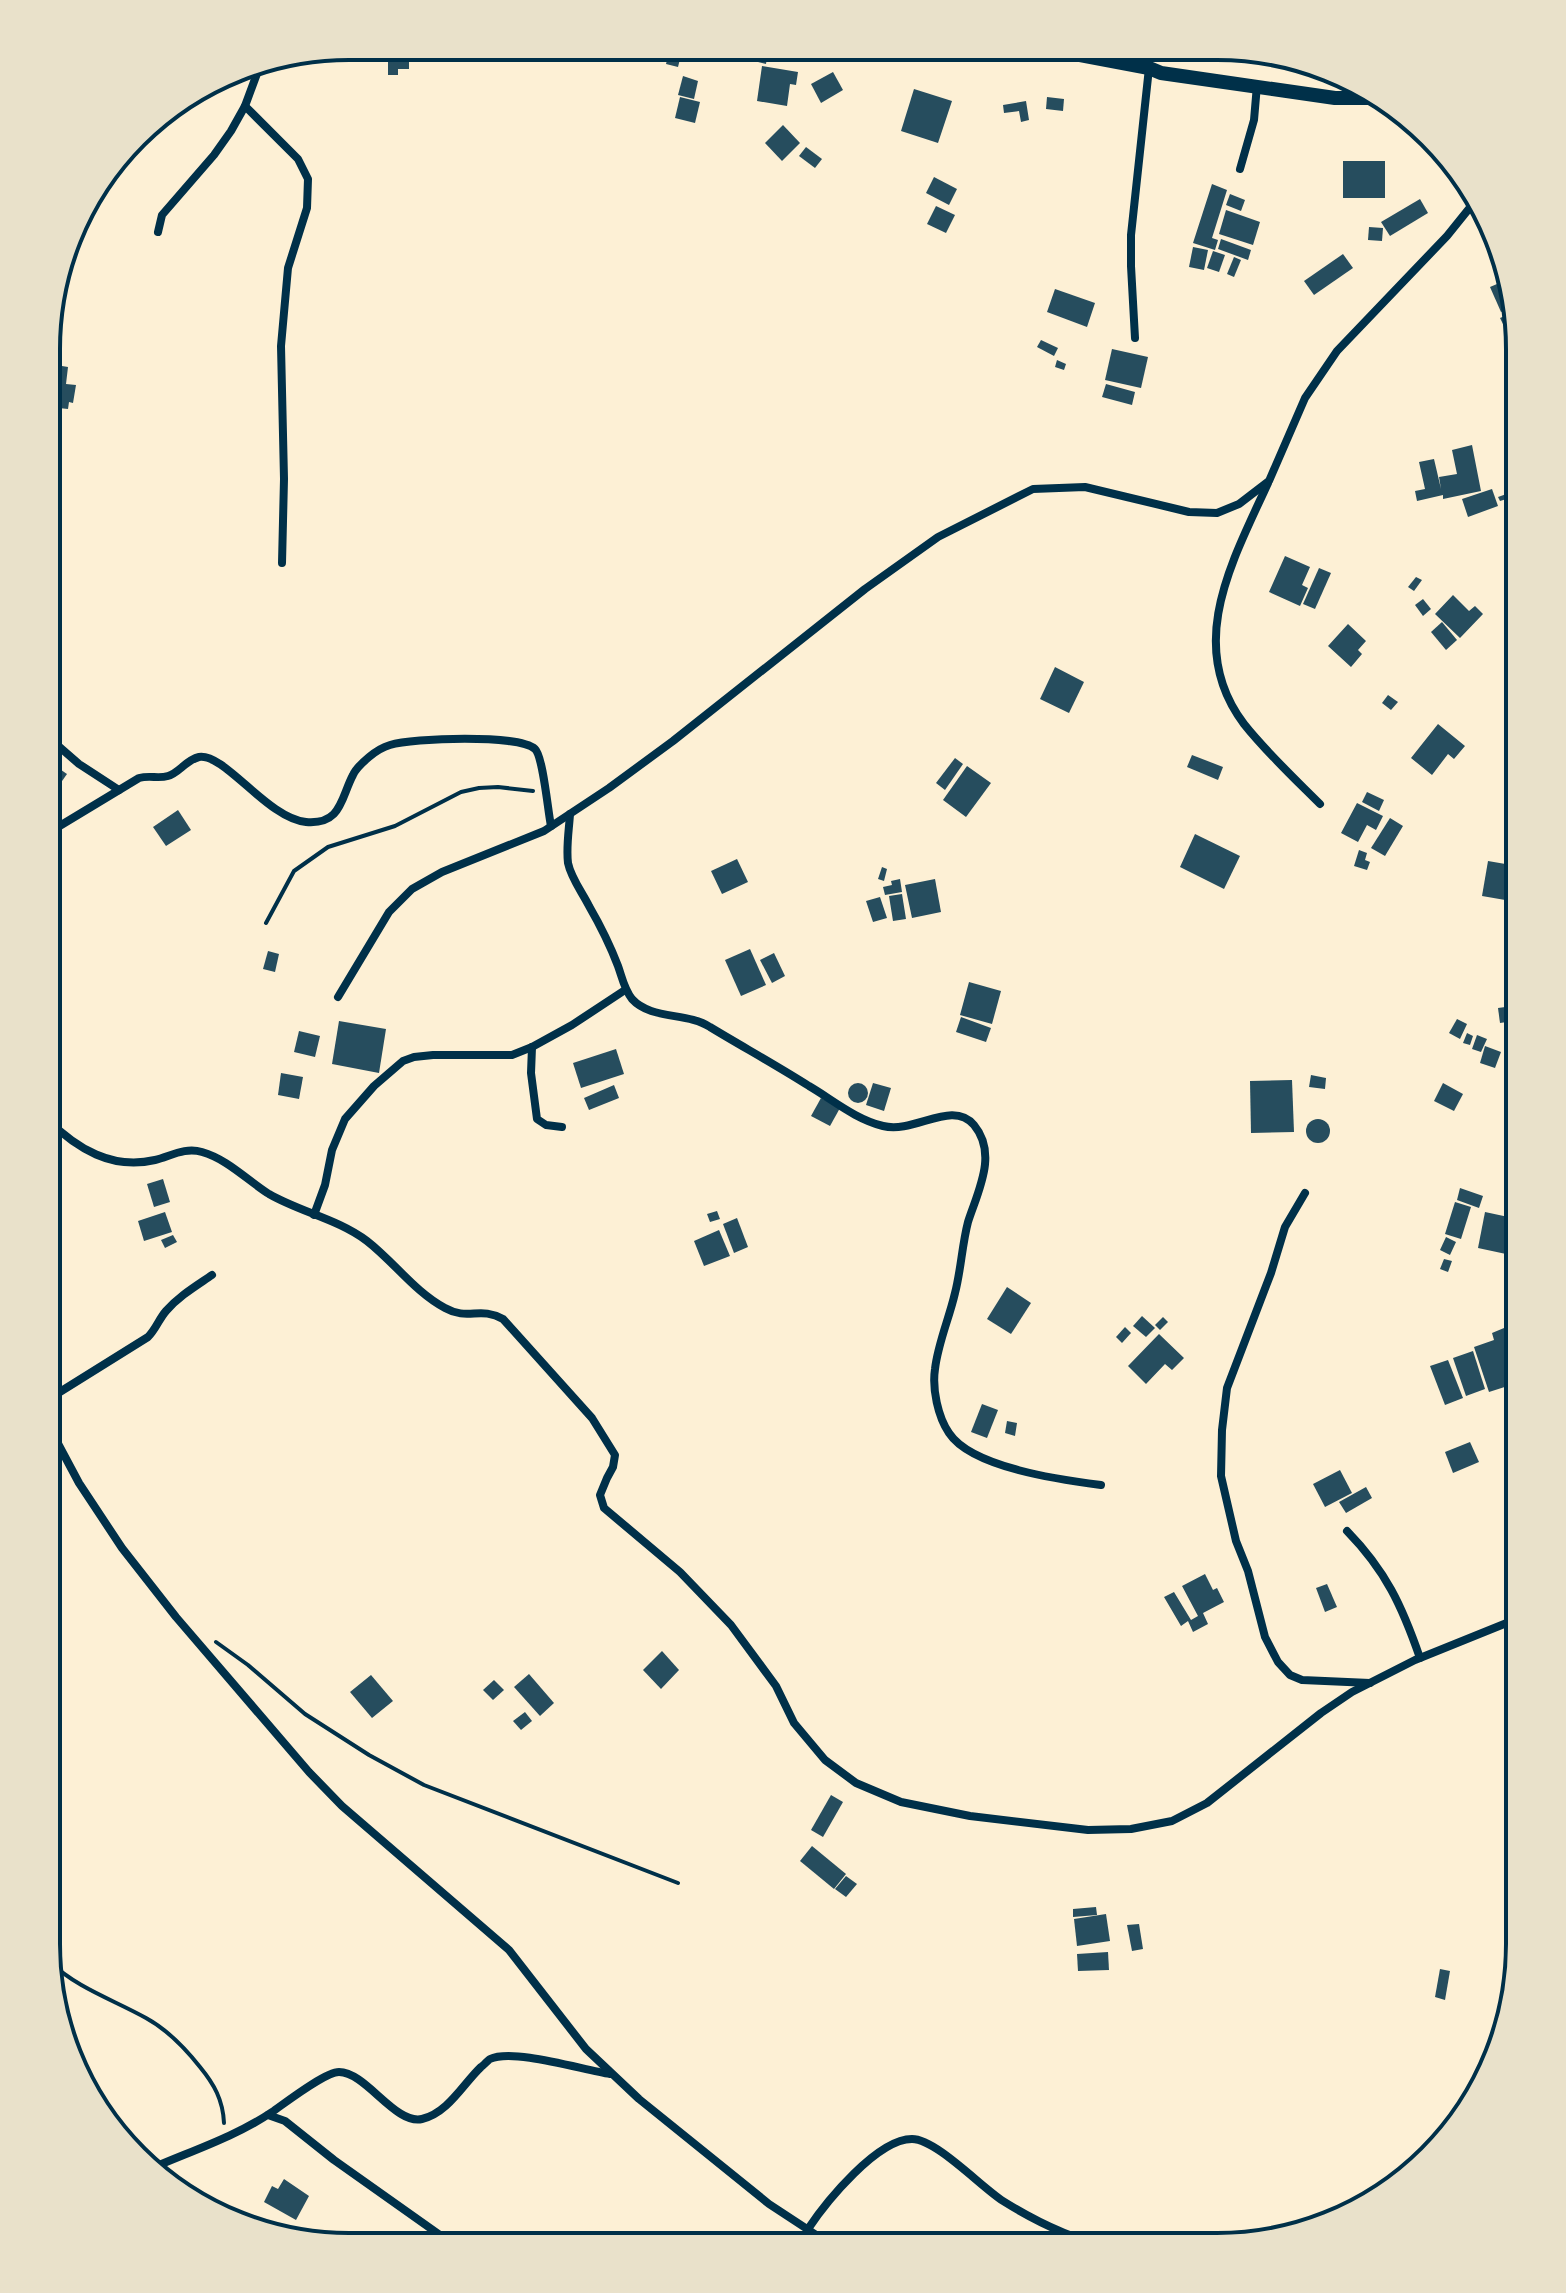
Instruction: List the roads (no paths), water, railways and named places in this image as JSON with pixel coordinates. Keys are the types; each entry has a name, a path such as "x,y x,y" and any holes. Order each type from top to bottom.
{"highway":[{"path":"1107,60 1161,73 1335,98 1359,98"}],"street":[{"path":"1135,338 1131,235 1149,68"},
{"path":"158,232 162,215 231,131 245,106 257,75"},
{"path":"1240,169 1251,136 1257,85"},
{"path":"245,106 298,159 308,179 307,208 288,268 283,316 282,563"},
{"path":"1320,804 1243,722 1227,695 1216,658 1215,621 1227,579 1305,398 1337,351 1447,236 1469,209"},
{"path":"338,997 389,912 412,889 442,872 551,826 570,814 661,750 865,589 938,537 1033,489 1085,487 1189,512 1217,513 1239,504 1269,481"},
{"path":"60,826 139,778 173,775 198,757 210,758 224,767 281,814 305,822 322,821 341,807 353,775 372,755 387,746 438,738 497,741 536,750 541,760 551,826"},
{"path":"60,747 119,790"},
{"path":"570,814 569,864 572,875 612,950 625,990 644,1009 709,1026 866,1120 897,1129 940,1115 962,1115 973,1124 985,1143 986,1164 968,1225 955,1293 934,1371 941,1414 949,1435 988,1460 1048,1477 1101,1485"},
{"path":"314,1215 325,1185 332,1150 345,1119 374,1086 403,1061 433,1055 512,1055 572,1025 625,990"},
{"path":"532,1047 531,1073 537,1119 546,1125 562,1127"},
{"path":"60,1130 90,1153 115,1161 154,1160 181,1151 203,1152 227,1164 269,1193 354,1232 420,1291 443,1307 466,1315 490,1312 503,1319 592,1418 615,1455 600,1495 604,1508 680,1572 731,1625 776,1686 794,1723 825,1760 856,1783 901,1802 970,1816 1088,1830 1131,1829 1172,1821 1207,1803 1321,1713 1371,1683 1420,1658 1506,1623"},
{"path":"1305,1193 1285,1227 1271,1273 1227,1388 1221,1476 1236,1541 1248,1571 1265,1637 1278,1662 1290,1675 1302,1680 1371,1683"},
{"path":"60,1392 148,1337 169,1307 212,1275"},
{"path":"60,1447 79,1483 122,1548 176,1617 309,1772 342,1806 509,1950 586,2049 611,2074 742,2182 814,2233"},
{"path":"1347,1531 1391,1587 1402,1607 1420,1658"},
{"path":"162,2164 268,2115 327,2075 340,2072 352,2076 408,2117 421,2119 439,2111 453,2099 490,2059 509,2056 529,2058 611,2074"},
{"path":"268,2115 285,2121 437,2233"},
{"path":"808,2229 820,2211 868,2161 886,2148 915,2139 939,2151 1002,2200 1068,2233"}]}
